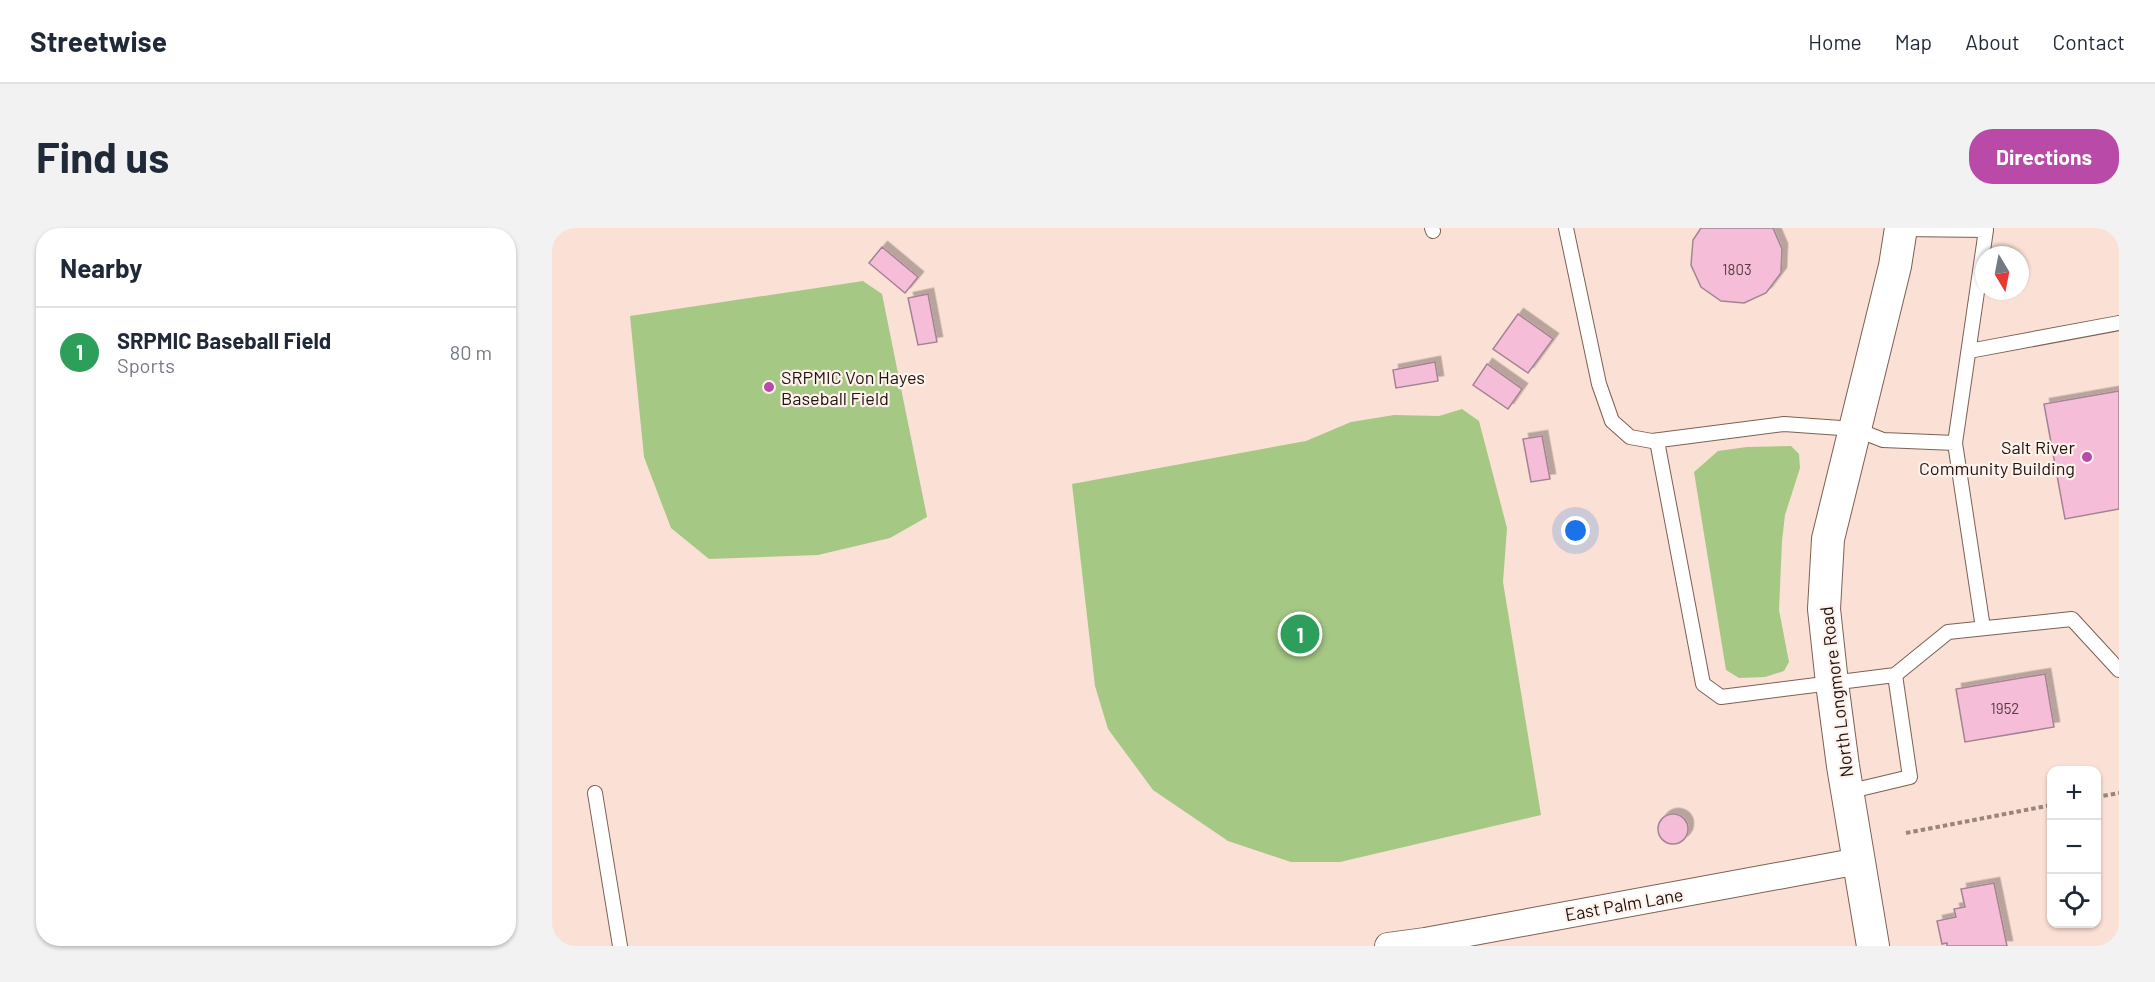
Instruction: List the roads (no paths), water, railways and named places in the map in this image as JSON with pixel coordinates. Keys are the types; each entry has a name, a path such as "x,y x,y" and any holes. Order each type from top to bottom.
{"street":[{"name":"North Longmore Road","path":"1873,946 1847,792 1824,609 1828,539 1895,266 1901,229"},
{"name":"East Palm Lane","path":"1388,946 1424,944 1859,861"}],"lane":[{"path":"1566,228 1599,384 1612,421 1630,437 1658,441 1784,424 1855,429 1883,440 1955,444"},
{"path":"1901,229 1986,229 1955,444 1983,628"},
{"path":"1969,351 2119,323"},
{"path":"1658,441 1703,684 1721,697 1894,675 1948,632 2072,619 2119,670"},
{"path":"1847,792 1910,777 1894,675"},
{"path":"595,793 620,946"}],"place":[{"name":"SRPMIC Von Hayes Baseball Field","path":"769,387"},
{"name":"Salt River Community Building","path":"2087,457"},
{"name":"SRPMIC Baseball Field","path":"1300,634"}]}
